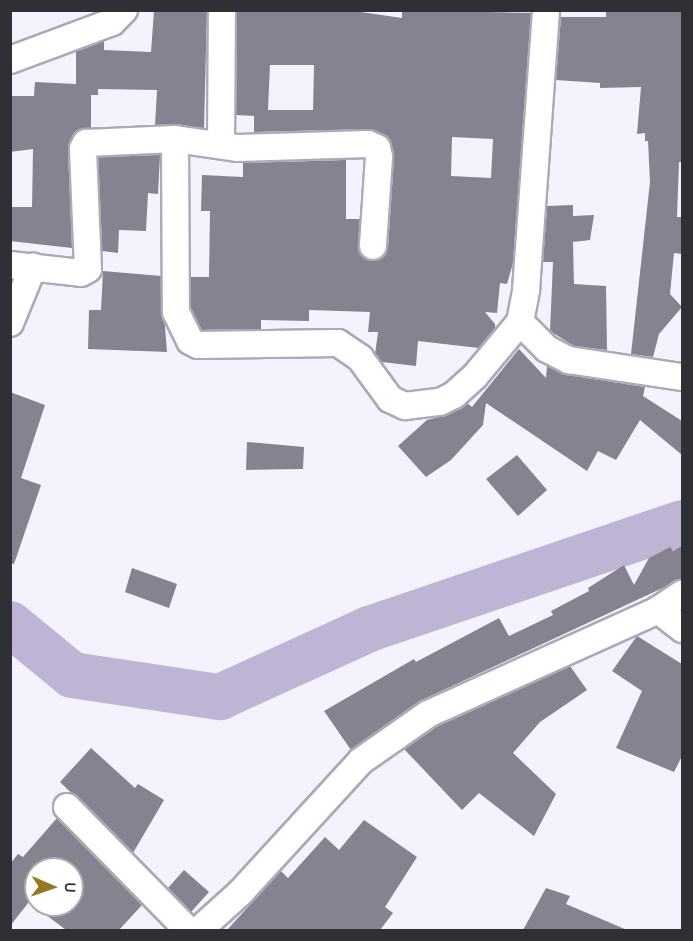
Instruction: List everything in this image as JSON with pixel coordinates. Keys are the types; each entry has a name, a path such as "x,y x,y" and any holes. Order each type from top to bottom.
{"street":[{"path":"10,60 112,22 124,10"},
{"path":"221,146 222,10"},
{"path":"175,139 176,312 190,341 198,345 338,343 360,358 390,399 405,406 420,407 454,395 476,376 520,322 526,290 546,10"},
{"path":"10,323 22,266 81,273 88,269 83,149 86,143 175,139 221,146 368,144 377,148 374,246"},
{"path":"520,322 547,349 569,360 682,377"},
{"path":"199,930 240,893 361,761 428,714 658,610 682,594"},
{"path":"658,610 682,629"},
{"path":"67,807 188,930"}],"building":[{"path":"154,10 207,10 204,128 155,125 157,90 98,89 98,95 91,95 91,128 77,131 68,149 72,248 10,241 10,207 32,207 33,149 10,152 10,96 34,96 35,82 76,84 76,51 104,41 104,50 151,52"},
{"path":"237,10 347,10 402,18 402,10 531,13 513,263 507,284 500,283 497,313 485,312 495,324 495,329 479,348 418,341 416,366 382,362 375,354 378,332 368,332 370,312 309,310 309,321 261,320 261,329 201,330 191,309 191,277 209,277 210,211 201,211 202,175 243,177 243,163 346,160 346,219 360,219 359,252 373,261 385,255 388,247 394,158 390,141 368,129 254,132 254,116 236,115","holes":["270,65 314,65 313,110 268,110","452,137 493,139 491,178 451,176"]},
{"path":"606,10 682,10 682,162 679,162 677,217 682,217 682,254 674,253 670,294 682,307 659,334 653,357 631,354 650,182 648,141 645,141 645,133 637,134 641,87 600,88 600,83 556,80 561,17 606,17"},
{"path":"160,155 158,194 148,193 146,231 119,230 118,253 102,251 98,157"},
{"path":"573,205 573,216 594,215 590,240 573,242 574,284 606,286 607,350 574,346 550,331 553,262 543,262 547,206"},
{"path":"103,271 161,276 167,352 88,349 89,310 101,310"},
{"path":"519,349 546,378 547,366 567,375 645,387 643,396 682,421 682,455 640,420 616,460 598,451 587,471 486,403 483,425 451,460 426,477 398,446 427,420 447,415 467,403 472,407"},
{"path":"10,392 45,405 21,478 41,485 14,564 10,563"},
{"path":"247,442 304,447 303,469 246,470"},
{"path":"517,455 547,490 518,516 486,479"},
{"path":"682,546 682,579 422,700 351,750 324,711 414,659 416,662 499,618 509,636 553,615 551,611 589,591 588,588 624,565 634,585 649,558 670,547 673,551"},
{"path":"132,568 177,584 169,608 125,592"},
{"path":"637,636 682,664 682,756 674,772 616,748 642,691 612,671"},
{"path":"570,666 587,690 540,722 513,753 556,794 534,836 479,793 462,810 404,749 435,727"},
{"path":"91,748 135,788 138,784 164,800 133,853 60,782"},
{"path":"57,818 142,905 119,930 66,930 49,917 84,917 84,857 24,857 24,908 10,926 10,864 18,854 23,857"},
{"path":"364,820 417,857 385,907 393,913 380,930 227,930 281,871 288,878 325,837 339,850"},
{"path":"184,870 209,892 191,912 168,888"},
{"path":"546,888 570,896 566,904 627,930 523,930"}],"waterway":[{"path":"10,624 72,675 220,697 369,629 682,523"}]}
